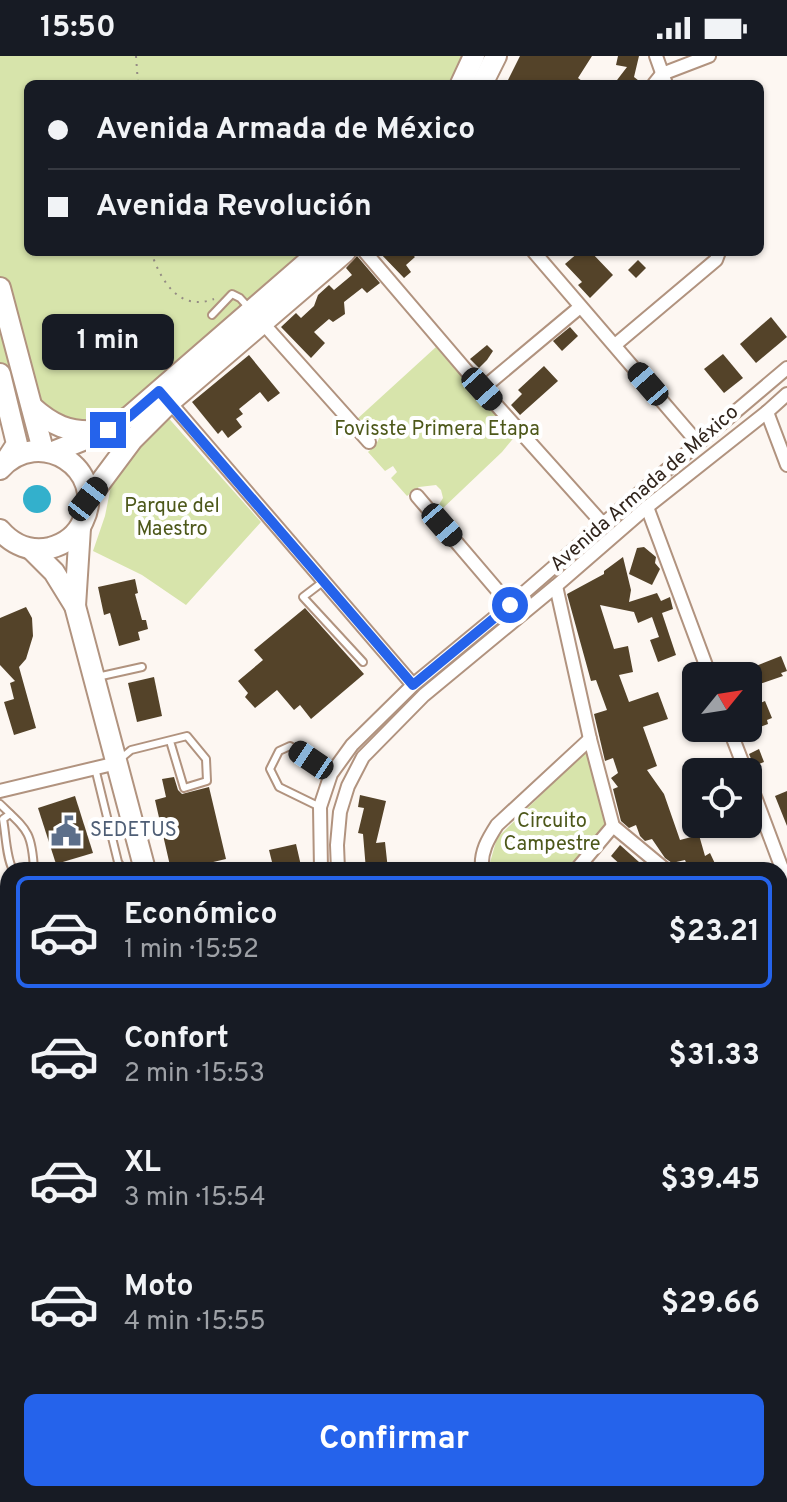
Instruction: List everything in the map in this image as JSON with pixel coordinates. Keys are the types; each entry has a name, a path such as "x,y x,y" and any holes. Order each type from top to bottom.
{"main road":[{"path":"463,80 474,56"},
{"path":"484,80 496,56"},
{"path":"257,317 315,256"},
{"path":"88,499 165,397 257,317 340,256"},
{"path":"0,288 32,407 48,451"},
{"path":"0,374 17,444 3,465"},
{"path":"48,451 108,430 165,397"},
{"path":"32,407 46,419 77,432 108,430"},
{"path":"3,465 17,454 30,450 48,451 67,459 78,469 86,483 88,499 80,528 75,606"},
{"path":"12,541 45,549 70,538 80,528"},
{"path":"12,541 54,572 75,606 143,862"}],"street":[{"path":"656,56 660,80"},
{"path":"662,80 709,56"},
{"path":"368,256 603,524"},
{"path":"537,256 698,443"},
{"path":"615,345 718,256"},
{"path":"482,389 580,307"},
{"path":"257,317 369,442"},
{"name":"Avenida Armada de México","path":"321,862 320,807 331,774 352,745 413,685 787,368"},
{"path":"784,396 787,415"},
{"name":"Avenida Armada de México","path":"338,862 340,812 348,786 363,757 424,695 784,396"},
{"path":"165,397 413,685"},
{"path":"767,412 787,465"},
{"path":"417,496 510,605"},
{"path":"647,507 705,662"},
{"path":"556,586 613,826 656,862"},
{"path":"481,862 486,841 497,825 590,739"},
{"path":"0,791 117,763"},
{"path":"762,815 780,862"},
{"path":"583,862 613,826"}],"lane":[{"path":"212,315 232,294 240,298 257,317"},
{"path":"324,581 303,597 363,662"},
{"path":"94,678 142,667"},
{"path":"117,763 131,750 187,736 206,759 207,781 184,788 170,741"},
{"path":"320,807 279,787 270,769 279,751 290,746 331,774"},
{"path":"95,768 118,862"},
{"path":"0,804 22,823 32,845 33,862"},
{"path":"9,862 3,819 10,814"}],"path":[{"path":"136,56 138,80"},
{"path":"153,256 166,284 188,302 200,303 232,294"}],"green space":[{"name":"Parque del Maestro","path":"0,56 499,56 489,80 24,80 24,256 340,256 164,413 261,522 186,605 142,575 93,551 111,486 128,451 145,430 7,428 0,401"},
{"name":"Fovisste Primera Etapa","path":"436,347 516,435 441,510 438,506 443,498 436,485 419,487 407,496 391,478 397,472 393,466 385,471 368,452 378,440 380,424 374,419 356,420"},
{"name":"Circuito Campestre","path":"586,751 605,825 574,862 490,862 497,838"}],"water":[{"path":"37,485 47,489 51,499 47,509 37,513 27,509 23,499 27,489"}],"building":[{"path":"520,56 592,56 578,78 581,80 508,80"},
{"path":"618,56 639,56 634,77 638,80 617,80 627,67 616,65"},
{"path":"357,256 380,283 367,293 362,288 344,302 345,314 333,322 329,319 314,332 325,343 311,358 281,327 296,313 301,318 329,285 334,290 352,275 346,268"},
{"path":"383,256 415,257 406,265 411,272 404,278"},
{"path":"574,256 595,256 613,275 590,298 578,285 582,282 565,264"},
{"path":"638,260 646,268 636,278 628,270"},
{"path":"771,317 787,337 756,363 740,344"},
{"path":"570,327 578,336 562,351 553,341"},
{"path":"487,345 493,351 479,368 470,359"},
{"path":"723,354 743,378 724,393 704,369"},
{"path":"249,355 280,393 268,402 260,392 239,409 243,414 236,419 242,427 228,438 222,430 218,434 192,402"},
{"path":"544,366 558,381 520,415 511,405 522,394 518,390"},
{"path":"644,547 656,557 655,563 660,569 652,585 629,574 637,548"},
{"path":"623,557 631,590 629,602 657,593 661,601 670,597 673,609 662,613 676,655 658,662 650,640 659,637 652,617 638,623 634,612 600,605 614,649 628,646 633,672 619,675 629,702 658,692 668,719 643,727 657,766 647,770 664,794 680,840 700,838 705,856 710,853 714,862 671,862 652,839 645,841 640,836 636,825 629,828 621,821 613,789 618,787 611,778 618,773 613,758 605,761 594,714 607,710 596,680 591,681 567,594 604,574"},
{"path":"135,579 138,593 135,594 142,620 146,620 148,629 138,632 140,640 119,646 110,613 104,615 98,587"},
{"path":"26,607 32,618 33,636 26,659 19,667 36,728 14,735 4,702 14,699 10,683 15,681 0,665 0,618"},
{"path":"305,608 364,674 311,719 300,705 294,710 277,690 255,708 245,697 248,693 238,681 263,660 254,650"},
{"path":"781,656 787,671 781,673 783,676 762,683 762,664"},
{"path":"154,677 162,716 137,722 128,683"},
{"path":"765,701 772,718 767,720 768,724 762,726 762,702"},
{"path":"759,749 764,762 762,758 751,758 749,754"},
{"path":"174,777 182,794 209,787 226,859 169,862 155,800 166,797 162,779"},
{"path":"787,791 787,826 775,796"},
{"path":"360,795 386,801 376,843 385,842 387,862 365,862 363,834 358,833 364,808 358,807"},
{"path":"75,796 93,853 55,862 38,808"},
{"path":"296,844 300,862 272,862 269,850"},
{"path":"620,845 639,862 617,862 611,856"}],"place":[{"name":"SEDETUS","path":"66,831"}],"route":[{"path":"108,430 159,391 413,685 510,605"}]}
